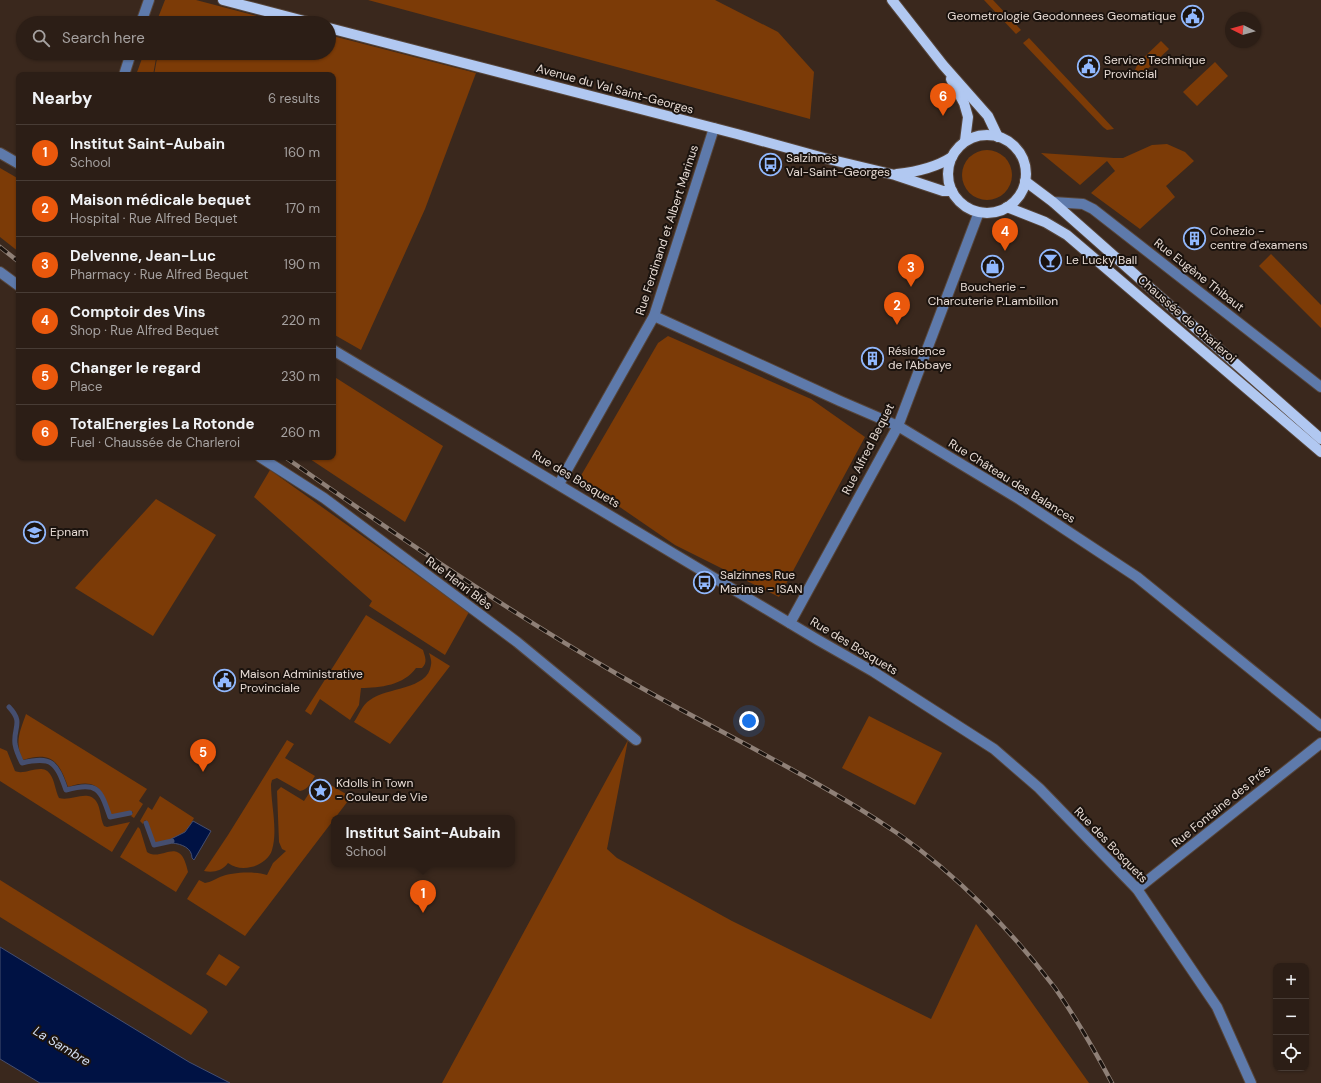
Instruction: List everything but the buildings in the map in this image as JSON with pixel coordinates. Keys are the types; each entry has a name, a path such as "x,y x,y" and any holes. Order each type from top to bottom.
{"main road":[{"path":"224,0 285,16"},
{"path":"892,0 943,65 988,116 998,136"},
{"name":"Avenue du Val Saint-Georges","path":"336,30 824,158 895,174 943,191 952,191"},
{"path":"943,65 964,103 968,117 965,141"},
{"path":"976,136 998,136 1006,140 1018,151 1026,170 1025,181 1019,196 1007,207 992,212 979,212 968,208 959,201 952,191 948,180 948,168 952,157 965,141 976,136"},
{"name":"Avenue du Val Saint-Georges","path":"895,174 915,172 942,164 952,157"},
{"name":"Chaussée de Charleroi","path":"1025,181 1053,202 1321,439"},
{"name":"Chaussée de Charleroi","path":"1007,207 1045,222 1067,235 1321,452"}],"street":[{"path":"143,16 149,0"},
{"path":"125,72 129,60"},
{"name":"Rue Ferdinand et Albert Marinus","path":"559,484 654,316 714,128"},
{"path":"0,153 16,162"},
{"name":"Rue Eugène Thibaut","path":"1053,202 1084,204 1093,209 1321,387"},
{"name":"Rue Alfred Bequet","path":"790,623 898,426 979,212"},
{"path":"0,272 16,284"},
{"name":"Rue Château des Balances","path":"654,316 832,398 898,426 1019,499 1137,577 1321,726"},
{"name":"Rue des Bosquets","path":"336,352 874,672 994,749 1039,788 1137,890 1217,1007 1251,1083"},
{"name":"Rue Henri Blès","path":"265,460 324,498 510,637 636,740"},
{"name":"Rue Fontaine des Prés","path":"1137,890 1321,743"}],"shaded area":[{"path":"165,0 196,0 257,16 159,16"},
{"path":"368,0 715,0 778,32 814,72 810,119"},
{"path":"984,0 993,0 1021,30 1016,34"},
{"path":"336,37 476,73 425,209 361,350 336,336 336,72 155,72 157,60 336,60"},
{"path":"1029,38 1114,129 1107,130 1103,127 1023,43"},
{"path":"1161,41 1169,49 1139,77 1135,70 1138,63"},
{"path":"141,60 156,60 154,72 137,72"},
{"path":"1215,62 1228,76 1197,106 1183,92"},
{"path":"1167,144 1185,152 1194,161 1166,186 1175,197 1140,229 1091,193 1115,171 1107,161 1080,185 1041,153 1123,158 1152,145"},
{"path":"982,150 992,150 1005,157 1012,170 1012,180 1005,193 992,200 982,200 973,196 966,189 962,180 962,170 966,161 973,154"},
{"path":"0,168 16,177 16,250 0,237"},
{"path":"1271,254 1321,305 1321,328 1259,266"},
{"path":"668,336 811,399 865,437 779,597 675,545 579,479 658,343"},
{"path":"336,378 443,446 405,522 312,460 336,460"},
{"path":"270,470 469,612 445,655 369,606 372,601 254,497"},
{"path":"156,499 216,535 153,636 75,588"},
{"path":"366,615 423,650 426,659 424,666 422,668 416,668 411,674 398,682 384,686 361,688 359,705 350,720 320,699 311,715 305,711"},
{"path":"429,653 450,666 390,744 354,722 363,707 370,700 377,696 415,684 423,679 428,673 431,665"},
{"path":"26,714 147,789 139,801 143,804 134,818 131,816 133,812 130,811 111,815 102,793 93,785 78,784 68,787 65,778 53,760 41,757 23,760 20,754 18,742"},
{"path":"869,716 942,753 915,805 842,768"},
{"path":"287,740 294,744 285,758 315,776 307,787 300,791 277,778 272,780 271,792 274,817 274,842 271,853 264,861 254,866 239,868 228,863 217,871 204,871 228,835"},
{"path":"628,740 607,849 617,858 732,921 931,1019 976,924 1089,1083 442,1083"},
{"path":"0,748 7,751 15,771 24,772 43,769 47,771 52,777 59,798 64,799 88,796 96,801 104,826 107,827 130,822 112,852 0,781"},
{"path":"319,778 351,797 337,815 331,815 331,823 245,936 187,899 199,880 205,883 225,875 243,873 267,875 273,863 286,851 282,849 279,842 277,791 281,787 304,801"},
{"path":"160,796 194,818 183,834 173,839 155,843 147,822 145,820 143,824 140,821 148,807 152,810"},
{"path":"138,827 140,829 147,852 159,854 175,851 185,860 188,872 176,892 120,857"},
{"path":"0,880 206,1009 208,1012 191,1035 0,917"},
{"path":"219,954 240,967 226,986 206,974"}],"water":[{"path":"193,821 211,831 194,860 186,847 172,843 171,839 185,832"},
{"name":"La Sambre","path":"0,947 189,1062 230,1083 40,1083 0,1059"}],"waterway":[{"path":"9,707 17,721 15,744 22,763 40,760 52,763 56,767 66,790 91,787 100,794 110,817 130,813"},
{"path":"146,823 154,845 172,841"}],"railway":[{"path":"0,247 16,260"},
{"path":"289,460 407,542 574,649 652,694 829,790 897,833 919,849 941,866 982,904 1038,967 1055,988 1070,1011 1112,1083"}],"place":[{"name":"Geometrologie Geodonnees Geomatique","path":"1192,16"},
{"name":"Service Technique Provincial","path":"1089,67"},
{"name":"TotalEnergies La Rotonde","path":"943,116"},
{"name":"Salzinnes Val-Saint-Georges","path":"770,165"},
{"name":"Cohezio - centre d'examens","path":"1194,238"},
{"name":"Comptoir des Vins","path":"1005,251"},
{"name":"Le Lucky Ball","path":"1051,260"},
{"name":"Boucherie - Charcuterie P.Lambillon","path":"993,266"},
{"name":"Delvenne, Jean-Luc","path":"911,287"},
{"name":"Maison médicale bequet","path":"897,325"},
{"name":"Résidence de l'Abbaye","path":"872,358"},
{"name":"Epnam","path":"34,532"},
{"name":"Salzinnes Rue Marinus - ISAN","path":"704,582"},
{"name":"Maison Administrative Provinciale","path":"224,681"},
{"name":"Changer le regard","path":"203,772"},
{"name":"Kdolls in Town - Couleur de Vie","path":"321,790"},
{"name":"Institut Saint-Aubain","path":"423,913"}]}
